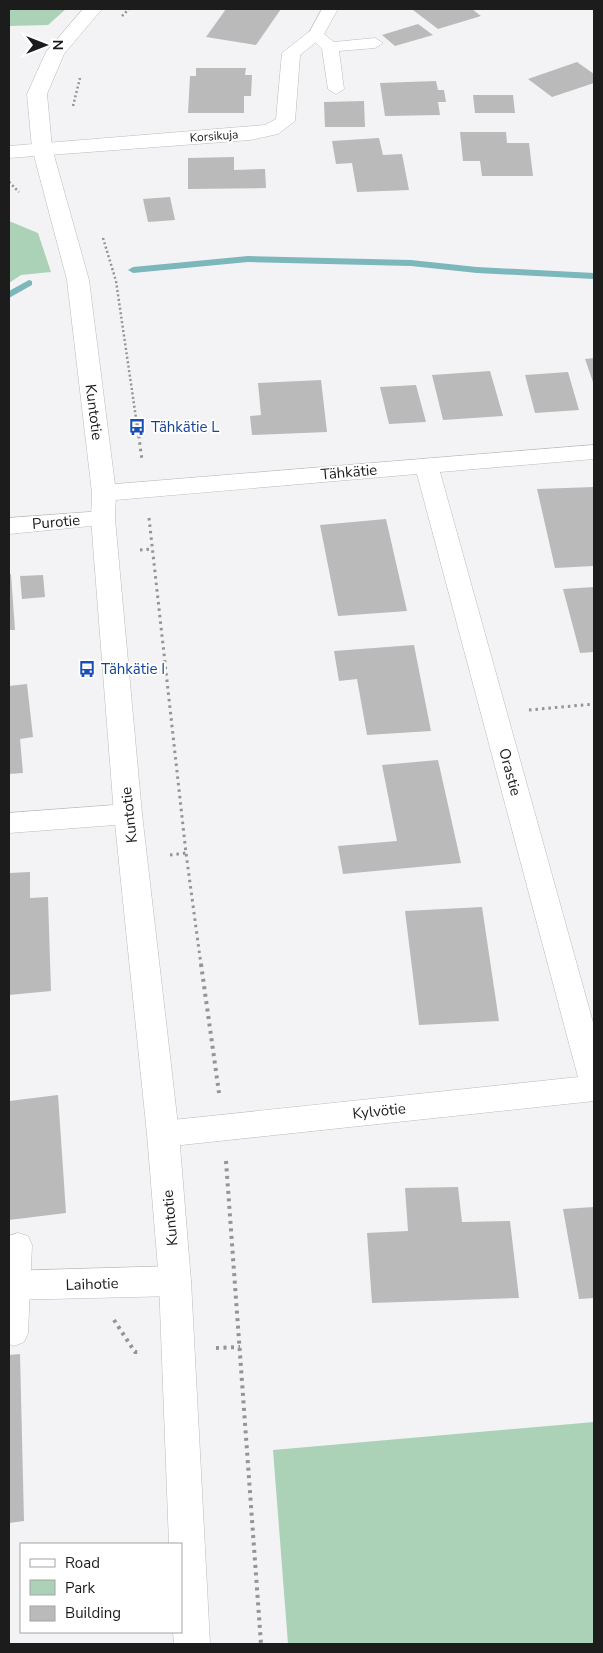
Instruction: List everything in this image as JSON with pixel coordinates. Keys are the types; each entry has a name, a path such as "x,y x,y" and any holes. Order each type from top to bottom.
{"street":[{"name":"Kuntotie","path":"93,9 55,52 37,94 42,148 78,280 104,506 128,814 163,1134 175,1281 192,1644"},
{"name":"Korsikuja","path":"9,152 42,148 250,134 271,130 285,121 291,53 323,41"},
{"name":"Tähkätie","path":"104,506 146,489 594,452"},
{"name":"Orastie","path":"426,465 594,1080"},
{"name":"Purotie","path":"9,526 104,506"},
{"path":"9,824 128,814"},
{"name":"Kylvötie","path":"163,1134 594,1088"},
{"name":"Laihotie","path":"13,1286 175,1281"}],"lane":[{"path":"330,9 323,41 336,89"},
{"path":"323,41 375,43"},
{"path":"14,1333 13,1286 18,1245"}],"path":[{"path":"117,21 129,9"},
{"path":"75,147 73,102 82,73"},
{"path":"100,229 116,281 146,489 186,853 224,1127 262,1644"},
{"path":"494,714 594,704"}],"green space":[{"path":"9,9 66,9 48,25 9,26"},
{"path":"9,221 38,233 51,272 21,275 9,283"},
{"path":"594,1422 594,1644 288,1644 273,1450"}],"building":[{"path":"226,9 281,9 256,45 206,37"},
{"path":"472,9 481,16 438,29 413,10"},
{"path":"418,24 433,35 395,46 382,35"},
{"path":"577,62 594,74 594,83 552,97 528,79"},
{"path":"196,68 246,68 245,75 252,75 251,96 244,96 244,113 188,113 190,76 196,76"},
{"path":"436,81 438,90 444,90 446,102 438,102 440,115 385,116 380,83"},
{"path":"473,95 513,95 515,113 475,113"},
{"path":"364,101 365,127 325,127 324,102"},
{"path":"460,132 506,132 507,143 529,143 533,176 482,176 480,161 463,161"},
{"path":"379,138 383,155 402,154 409,190 357,192 352,163 336,164 332,141"},
{"path":"234,157 234,170 265,169 266,188 188,189 188,158"},
{"path":"170,197 175,220 148,222 143,199"},
{"path":"594,358 594,385 585,359"},
{"path":"490,371 503,416 443,420 432,375"},
{"path":"568,372 579,410 535,413 525,375"},
{"path":"321,380 327,432 252,435 250,416 261,415 258,383"},
{"path":"416,385 426,422 389,424 380,387"},
{"path":"594,487 594,566 555,568 537,489"},
{"path":"386,519 407,611 338,616 320,525"},
{"path":"9,574 11,574 15,630 9,630"},
{"path":"43,575 45,597 22,599 20,576"},
{"path":"594,587 594,652 580,653 563,589"},
{"path":"414,645 431,731 367,735 357,679 339,681 334,651"},
{"path":"27,684 33,737 20,739 23,773 9,774 9,686"},
{"path":"438,760 461,863 343,874 338,846 397,841 382,765"},
{"path":"30,872 30,898 48,897 51,991 9,995 9,873"},
{"path":"482,907 499,1021 419,1025 405,911"},
{"path":"58,1095 66,1213 9,1220 9,1101"},
{"path":"458,1187 462,1222 510,1221 519,1298 372,1303 367,1233 408,1231 405,1188"},
{"path":"594,1207 594,1298 579,1299 563,1209"},
{"path":"20,1354 24,1521 9,1523 9,1355"}],"waterway":[{"path":"133,270 248,259 411,263 477,270 594,276"},
{"path":"9,295 29,283"}],"place":[{"name":"Tähkätie L","path":"137,427"},
{"name":"Tähkätie I","path":"87,669"}]}
